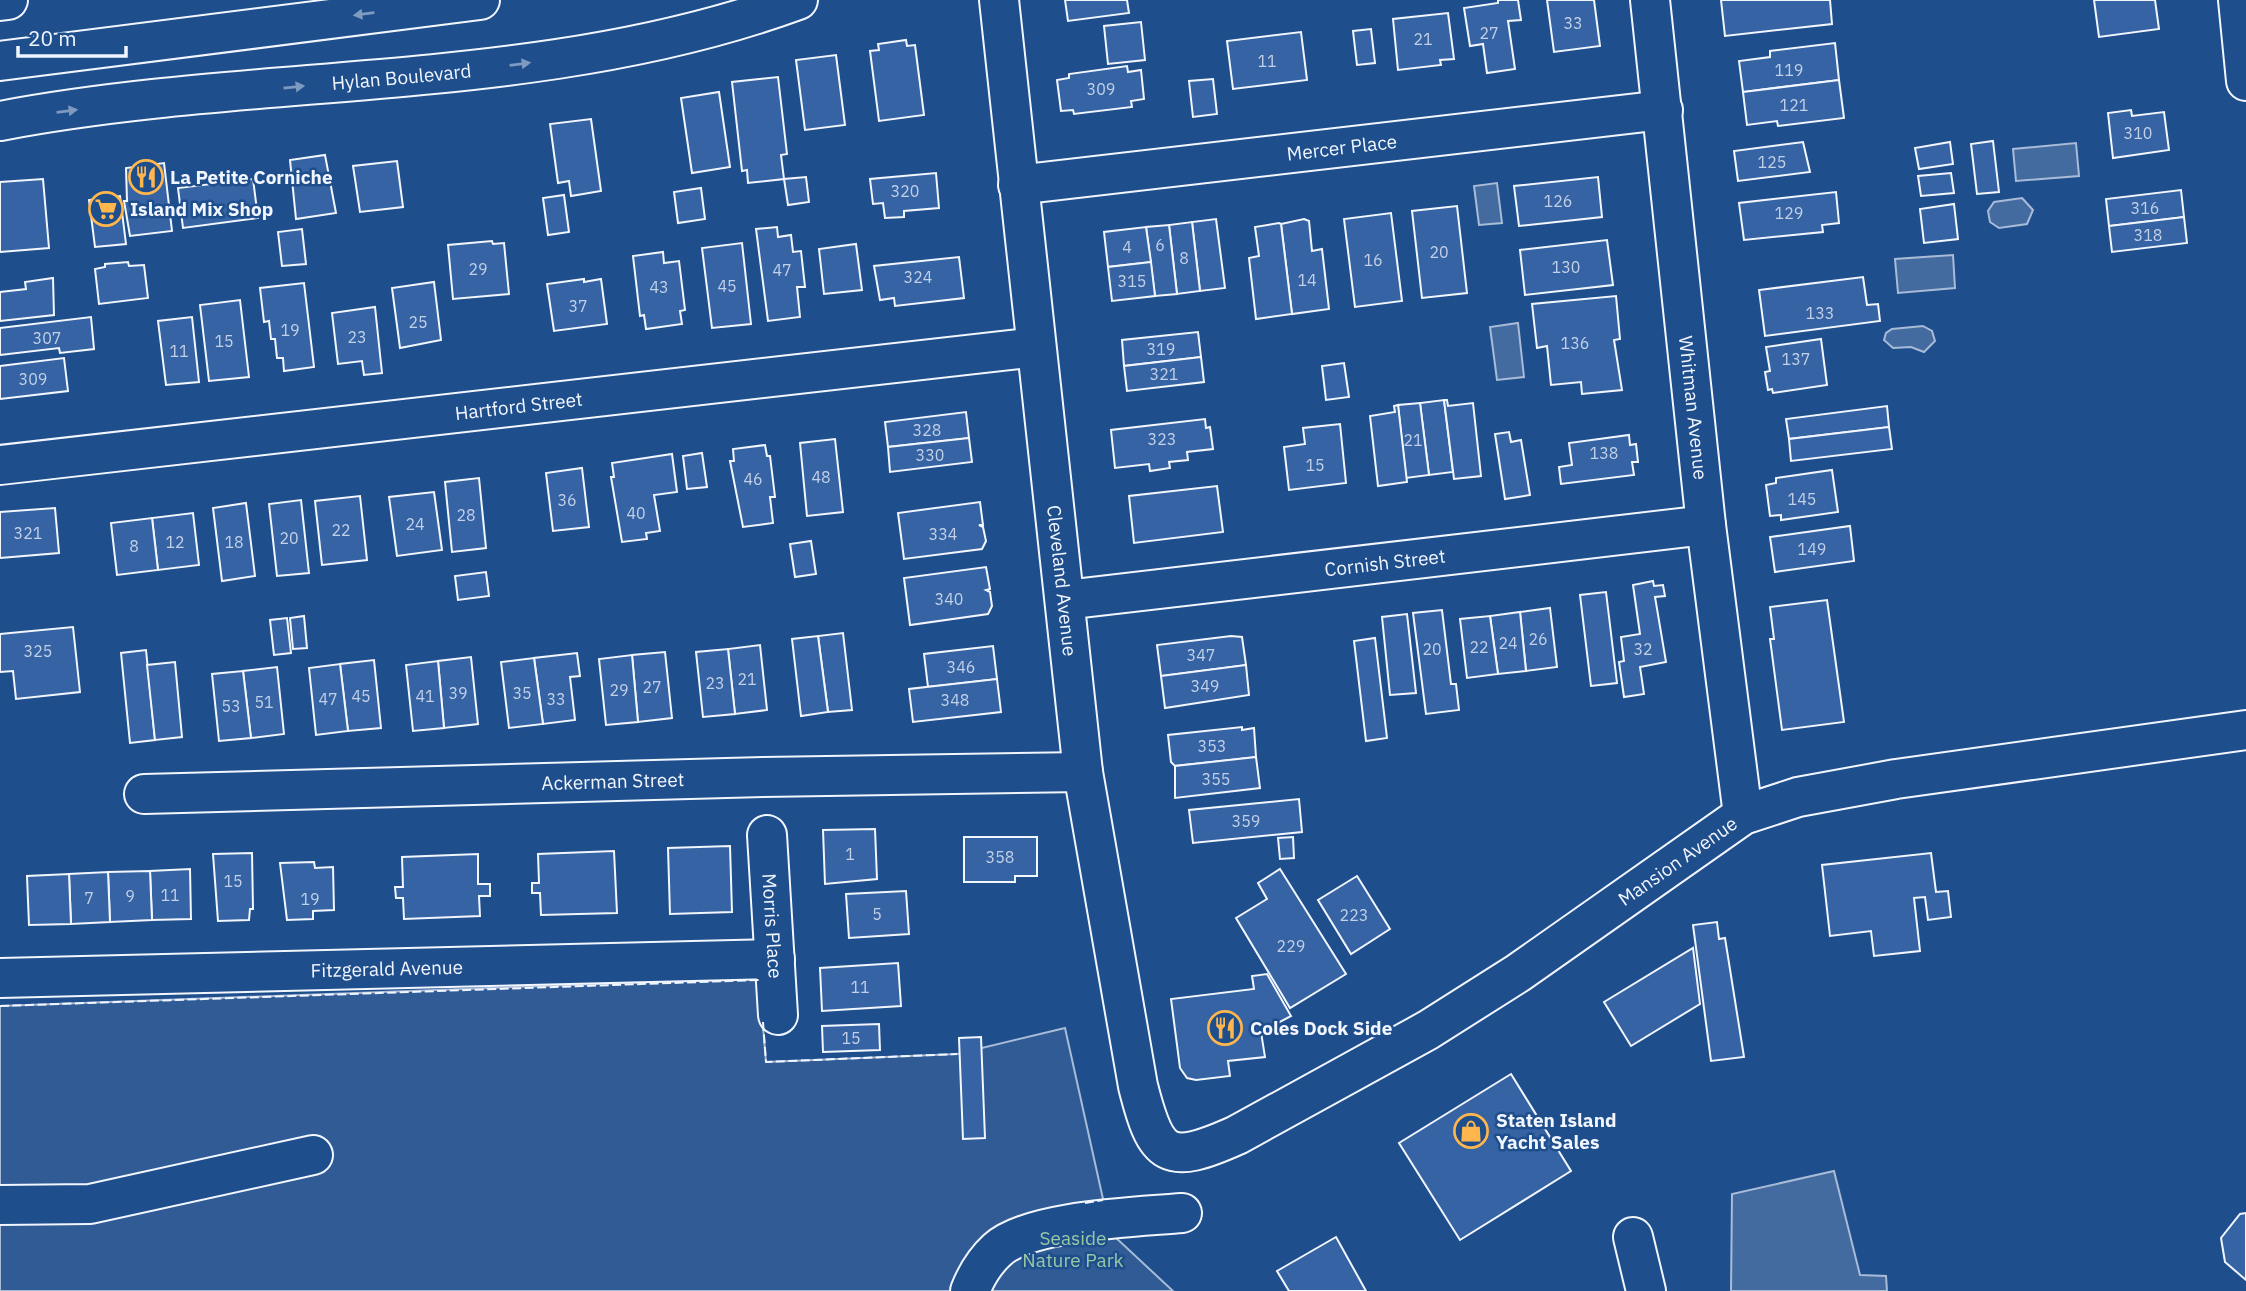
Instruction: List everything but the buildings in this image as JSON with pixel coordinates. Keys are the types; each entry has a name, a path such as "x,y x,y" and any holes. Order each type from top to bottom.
{"street":[{"path":"0,1 8,0"},
{"path":"0,61 410,4 480,0"},
{"name":"Hylan Boulevard","path":"0,121 92,107 585,55 721,26 798,0"},
{"name":"Cleveland Avenue","path":"999,0 1083,772 1138,1086 1150,1132 1167,1150"},
{"name":"Whitman Avenue","path":"1650,0 1706,525 1743,815"},
{"path":"2238,0 2246,81"},
{"name":"Mercer Place","path":"1018,185 1663,110"},
{"name":"Hartford Street","path":"0,465 1035,347"},
{"name":"Cornish Street","path":"1065,600 1706,525"},
{"name":"Mansion Avenue","path":"1167,1150 1182,1152 1210,1147 1237,1135 1428,1030 1518,973 1743,815 1798,797 1896,779 2246,730"},
{"name":"Ackerman Street","path":"144,794 763,777 1083,772"},
{"name":"Morris Place","path":"767,835 778,1014"},
{"name":"Fitzgerald Avenue","path":"0,978 775,959"},
{"path":"0,1205 90,1205 313,1155"},
{"path":"970,1291 977,1274 998,1248 1035,1232 1089,1222 1182,1213"},
{"path":"1633,1237 1646,1291"}],"shaded area":[{"path":"2076,143 2079,176 2016,181 2013,149"},
{"path":"1497,183 1502,223 1479,225 1474,186"},
{"path":"2022,198 2033,210 2027,224 1999,228 1990,222 1988,211 1994,202"},
{"path":"1953,255 1955,288 1898,293 1895,259"},
{"path":"1518,323 1524,377 1497,380 1490,327"},
{"path":"1923,326 1932,331 1935,341 1924,352 1911,347 1893,348 1884,340 1886,333 1892,329"},
{"path":"759,978 766,1062 957,1054 1065,1028 1103,1199 1115,1237 1173,1291 0,1291 0,1006"},
{"path":"1834,1171 1860,1275 1886,1276 1887,1291 1731,1291 1732,1194"}],"fence":[{"path":"0,1006 759,980"},
{"path":"763,1022 766,1062 957,1054"},
{"path":"1085,1203 1103,1200"}],"place":[{"name":"La Petite Corniche","path":"146,177"},
{"name":"Island Mix Shop","path":"106,209"},
{"name":"Coles Dock Side","path":"1225,1028"},
{"name":"Staten Island Yacht Sales","path":"1471,1131"}],"park label":[{"name":"Seaside Nature Park","path":"1073,1249"}]}
